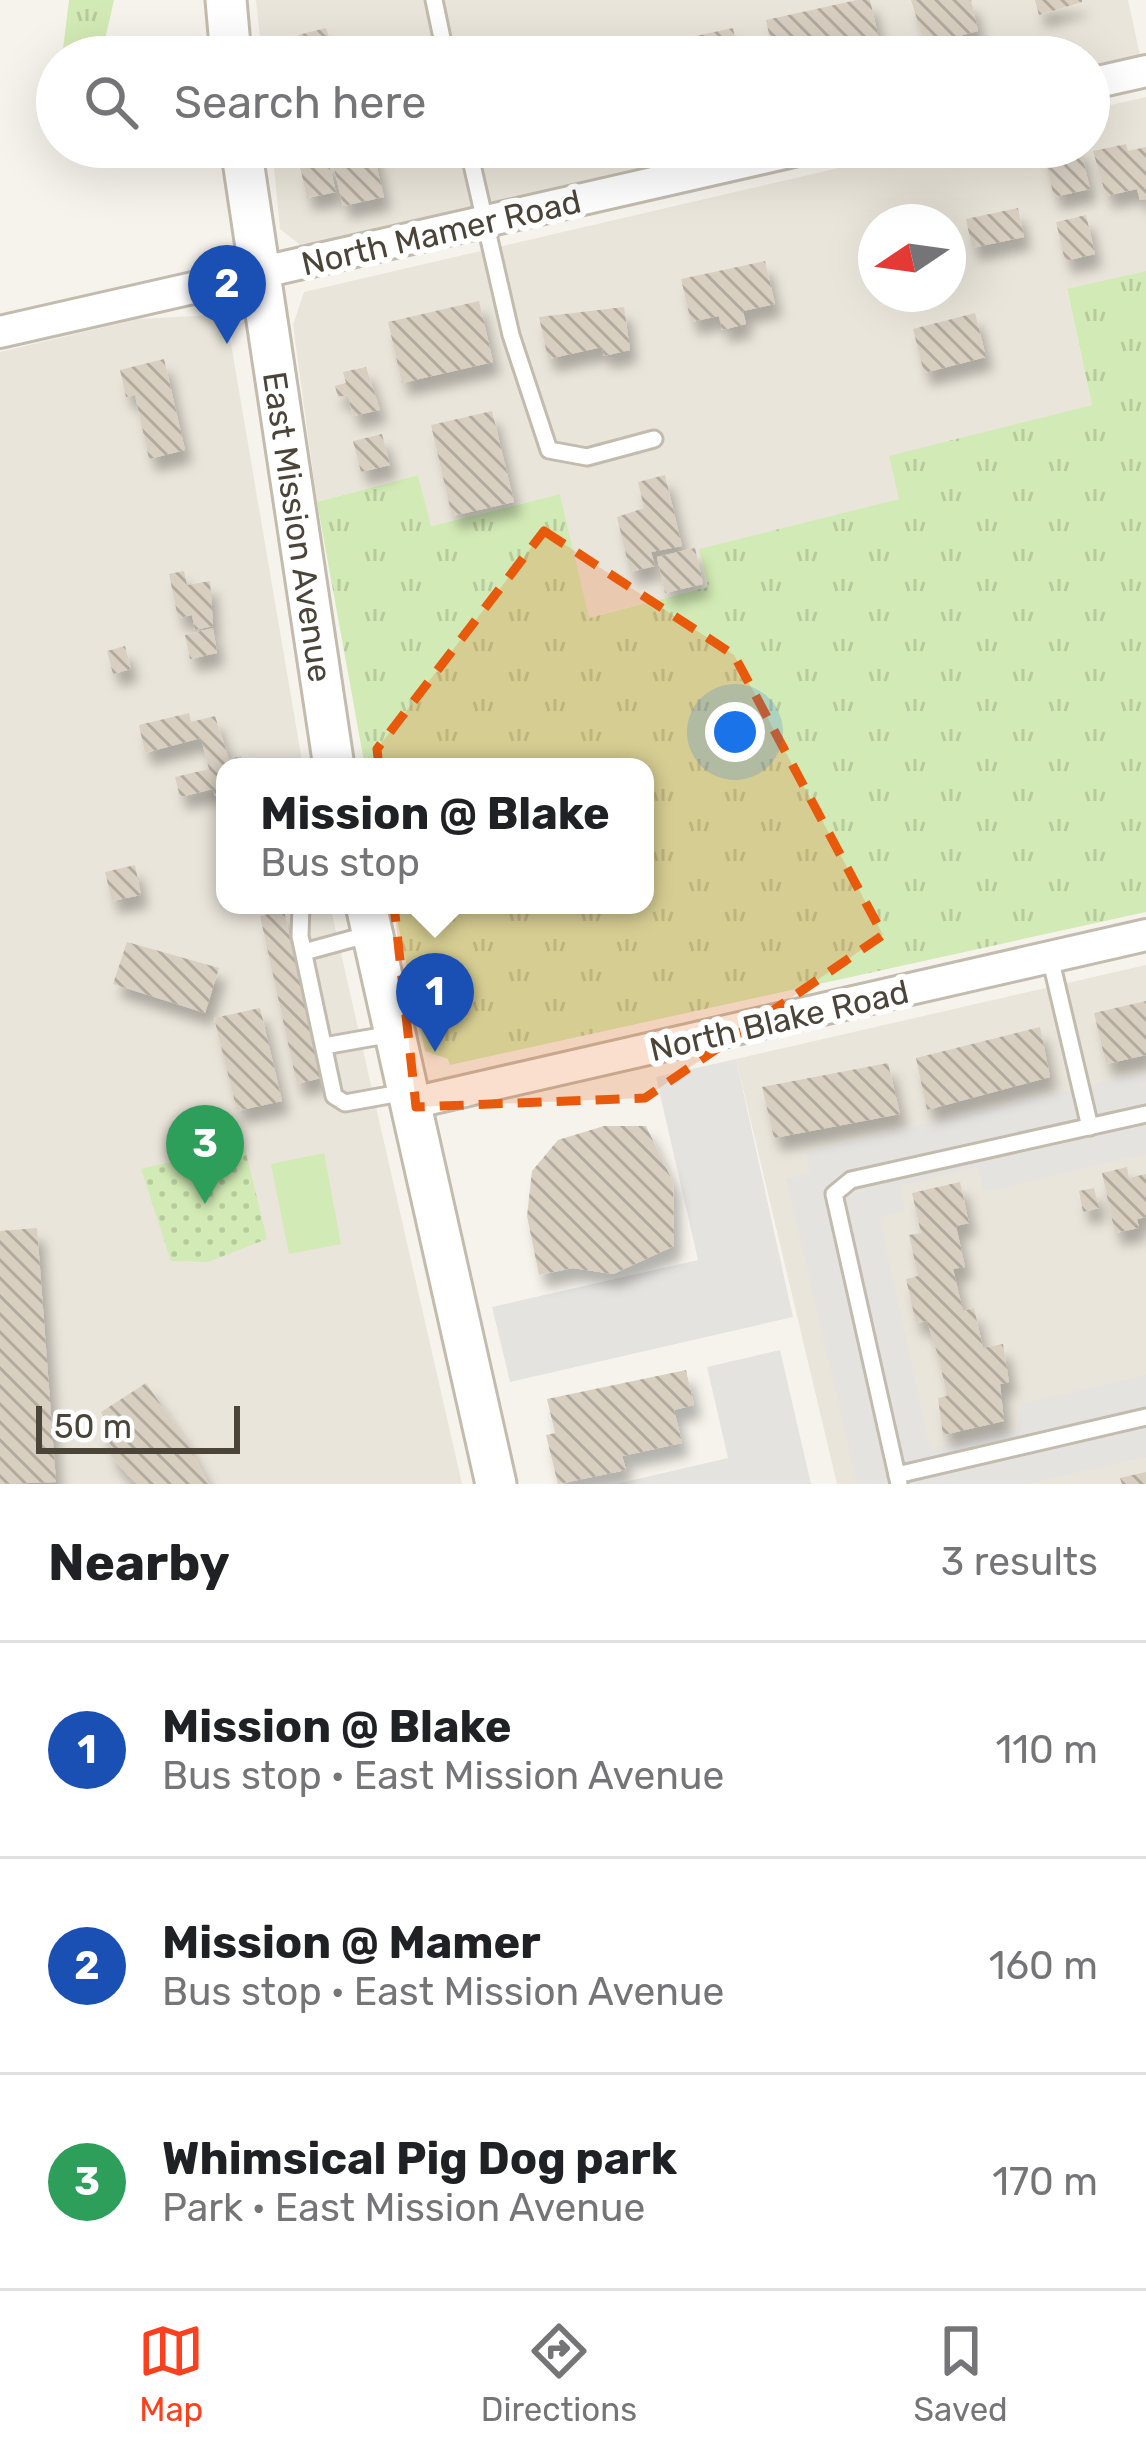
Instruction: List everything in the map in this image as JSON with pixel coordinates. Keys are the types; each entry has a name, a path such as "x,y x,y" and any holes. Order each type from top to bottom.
{"street":[{"path":"226,0 229,36"},
{"path":"1110,79 1146,70"},
{"name":"East Mission Avenue","path":"243,168 333,758"},
{"name":"North Mamer Road","path":"0,332 719,168"},
{"path":"369,920 496,1484"},
{"name":"North Blake Road","path":"410,1097 1146,935"}],"lane":[{"path":"434,0 442,36"},
{"path":"473,168 511,335 549,450 587,458 654,440"},
{"path":"302,914 304,952 334,1096 345,1103 410,1097"},
{"path":"304,952 369,920"},
{"path":"1050,957 1090,1127"},
{"path":"324,1046 395,1033"},
{"path":"1146,1114 851,1180 834,1194 897,1479 1146,1418"}],"highlighted area":[{"path":"544,531 734,655 883,935 645,1098 416,1107 377,749"}],"shaded area":[{"path":"256,0 1128,0 1141,60 1110,67 1110,36 260,36"},
{"path":"1146,97 1146,271 1067,290 1092,405 890,456 900,499 700,549 709,587 588,618 560,494 430,526 418,475 317,502 293,325 304,292 838,168 1110,168 1110,105"},
{"path":"274,168 670,168 308,251 280,229"},
{"path":"212,315 228,326 301,758 216,758 216,914 332,914 462,1484 0,1484 0,352 138,319"},
{"path":"1146,965 1146,1484 837,1484 736,1059"},
{"path":"736,1059 793,1317 510,1382 492,1307 698,1260 656,1077"},
{"path":"1146,1072 1146,1154 984,1192 978,1167 900,1186 905,1210 880,1218 930,1449 1018,1429 1021,1404 1146,1375 1146,1457 1026,1484 857,1484 786,1179 810,1173 806,1152"},
{"path":"780,1350 811,1484 616,1484 728,1458 707,1367"}],"green space":[{"path":"69,0 114,0 106,36 65,36"},
{"path":"1146,271 1146,912 450,1065 448,1059 425,1051 396,914 654,914 654,758 363,758 317,502 418,475 431,526 560,494 589,618 708,587 699,549 899,499 889,456 1092,405 1067,289"},
{"path":"244,1145 267,1239 208,1262 171,1261 141,1169"},
{"path":"324,1153 341,1244 289,1254 271,1164"}],"building":[{"path":"870,0 878,36 769,36 766,20"},
{"path":"911,0 971,0 978,31 922,36"},
{"path":"1035,0 1082,0 1082,2 1039,15"},
{"path":"326,28 329,36 298,36"},
{"path":"733,28 735,36 696,36"},
{"path":"1126,144 1128,151 1146,147 1146,199 1140,200 1137,189 1106,196 1098,168 1110,168 1110,147"},
{"path":"300,168 330,168 336,192 307,198"},
{"path":"334,168 377,168 384,197 343,206"},
{"path":"1047,168 1085,168 1090,189 1054,197"},
{"path":"1018,208 1024,237 972,248 966,219"},
{"path":"1086,215 1095,254 1065,261 1056,222"},
{"path":"765,261 775,304 743,311 746,324 722,330 719,316 691,322 681,279"},
{"path":"479,301 493,362 402,383 388,322"},
{"path":"624,307 630,350 604,356 602,347 548,359 539,317"},
{"path":"975,313 986,357 924,373 913,329"},
{"path":"164,359 185,450 149,459 135,395 126,397 120,370"},
{"path":"366,367 380,410 353,416 348,395 338,397 335,386 346,383 343,372"},
{"path":"492,411 514,502 452,516 431,425"},
{"path":"382,434 390,465 361,472 353,441"},
{"path":"665,475 682,546 651,552 655,566 630,572 617,517 644,508 638,482"},
{"path":"695,548 703,584 665,593 657,557"},
{"path":"184,571 187,585 210,581 213,626 195,630 192,615 178,618 169,574"},
{"path":"213,628 217,653 190,659 185,635"},
{"path":"125,646 131,669 113,674 107,651"},
{"path":"189,713 191,722 215,716 229,758 216,758 216,796 213,789 180,797 175,777 209,769 201,738 145,753 139,725"},
{"path":"135,865 141,895 112,901 105,872"},
{"path":"285,914 321,1078 297,1084 260,916"},
{"path":"127,942 219,968 205,1013 113,984"},
{"path":"1146,1001 1146,1055 1106,1064 1094,1013"},
{"path":"260,1008 282,1101 237,1111 214,1018"},
{"path":"1040,1027 1050,1077 927,1110 916,1058"},
{"path":"888,1063 900,1114 774,1138 762,1087"},
{"path":"604,1126 646,1126 673,1182 674,1246 613,1274 573,1268 539,1275 527,1216 532,1171 558,1140"},
{"path":"1127,1167 1129,1178 1146,1174 1146,1217 1137,1219 1139,1228 1115,1233 1102,1173"},
{"path":"960,1182 969,1223 956,1226 965,1267 953,1269 963,1311 974,1308 983,1348 1003,1344 1009,1382 1000,1384 1004,1421 943,1435 938,1398 947,1396 939,1359 927,1321 916,1323 906,1279 918,1276 909,1235 921,1233 912,1193"},
{"path":"1094,1188 1099,1208 1083,1212 1079,1191"},
{"path":"37,1228 56,1482 0,1484 0,1231"},
{"path":"686,1370 694,1405 674,1410 682,1443 622,1456 626,1470 558,1484 546,1435 555,1433 547,1399"},
{"path":"146,1383 209,1484 135,1484 108,1452 113,1449 100,1429 108,1423 101,1412"},
{"path":"1146,1472 1146,1484 1122,1484 1120,1478"}],"place":[{"name":"Mission @ Mamer","path":"227,344"},
{"name":"Mission @ Blake","path":"435,1052"},
{"name":"Whimsical Pig Dog park","path":"205,1204"}]}
